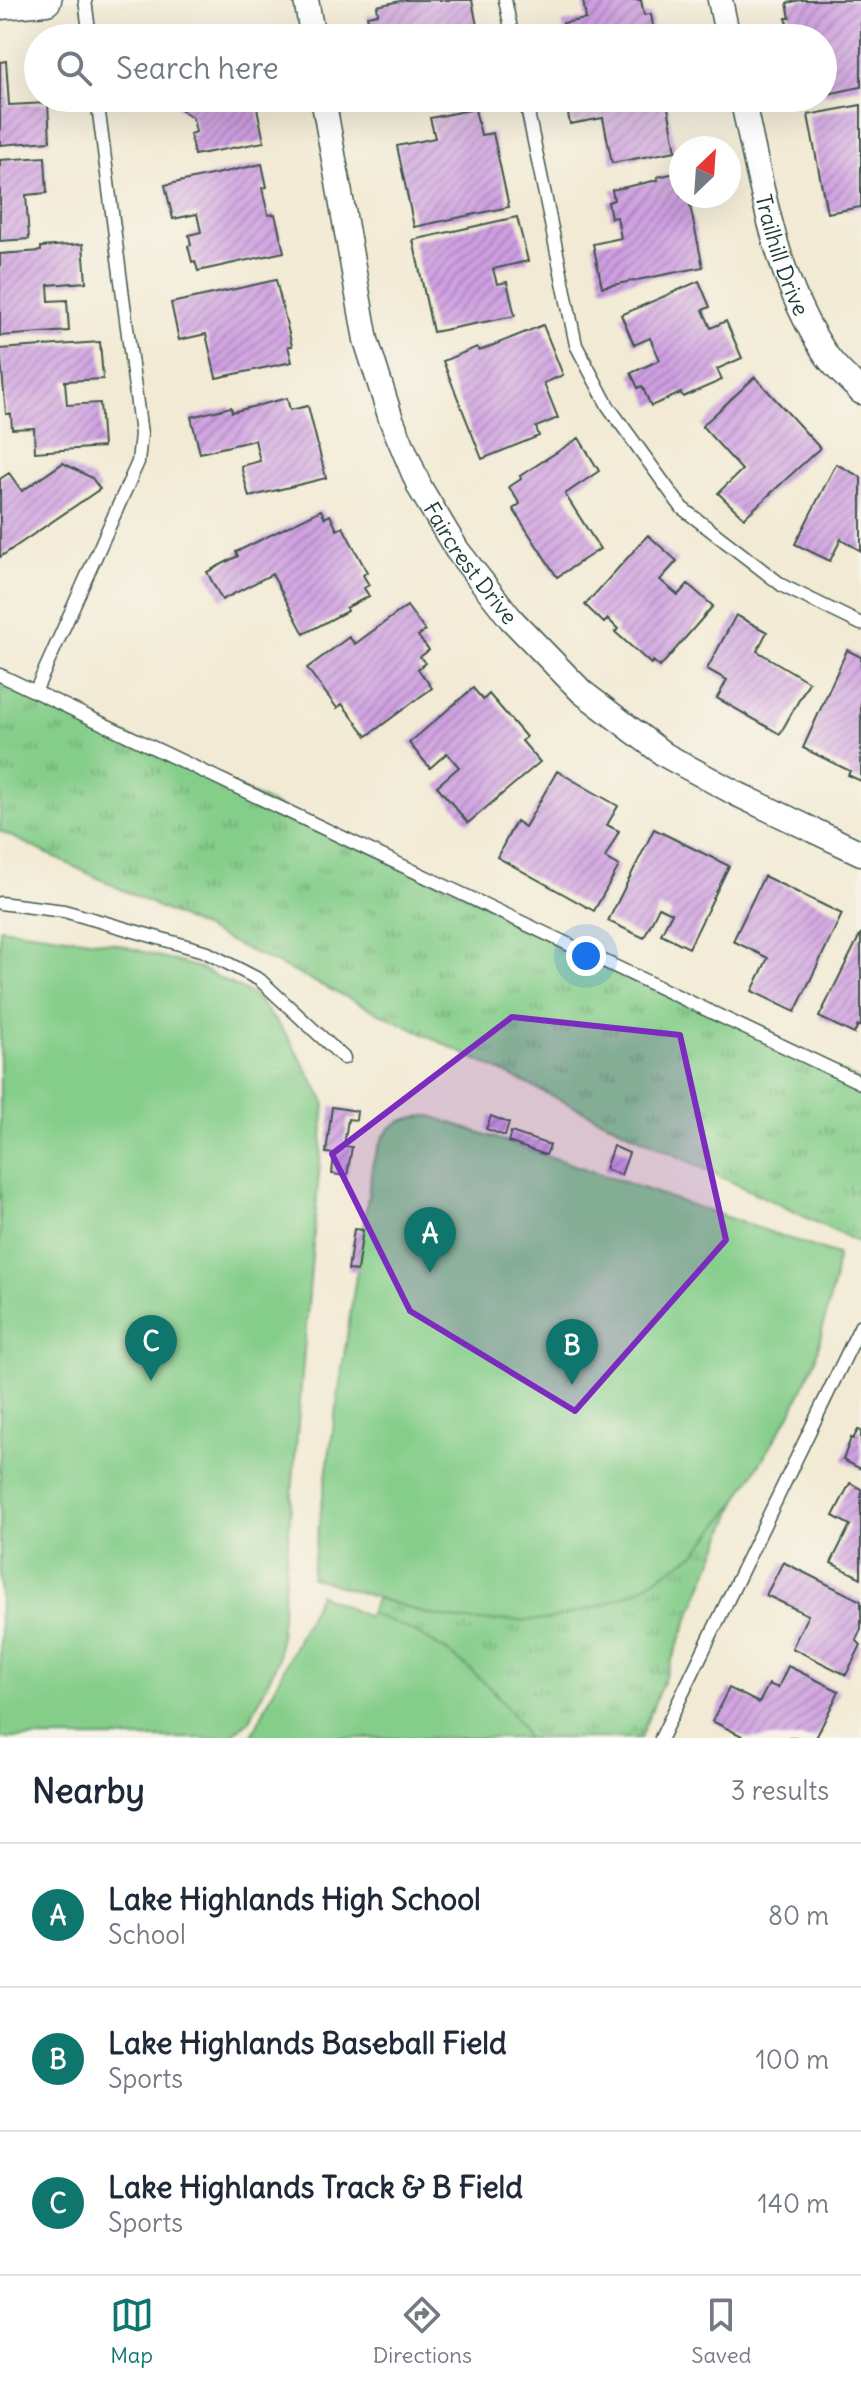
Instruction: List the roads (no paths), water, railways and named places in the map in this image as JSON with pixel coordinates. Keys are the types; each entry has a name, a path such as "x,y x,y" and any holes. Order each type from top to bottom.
{"street":[{"path":"0,4 46,0"},
{"path":"306,0 310,24"},
{"path":"720,0 725,24"},
{"name":"Faircrest Drive","path":"325,112 366,340 391,419 420,488 457,550 511,619 582,692 665,755 737,794 861,853"},
{"name":"Trailhill Drive","path":"745,112 776,249 798,307 828,358 861,392"}],"lane":[{"path":"85,0 88,24"},
{"path":"505,0 510,24"},
{"path":"35,692 138,462 141,434 99,112"},
{"path":"528,112 576,345 608,406 682,508 783,586 861,624"},
{"path":"0,675 861,1083"},
{"path":"0,903 64,911 204,951 260,980 344,1058"},
{"path":"661,1738 861,1325"}],"place":[{"name":"Lake Highlands High School","path":"430,1273"},
{"name":"Lake Highlands Track & B Field","path":"151,1381"},
{"name":"Lake Highlands Baseball Field","path":"572,1385"}]}
